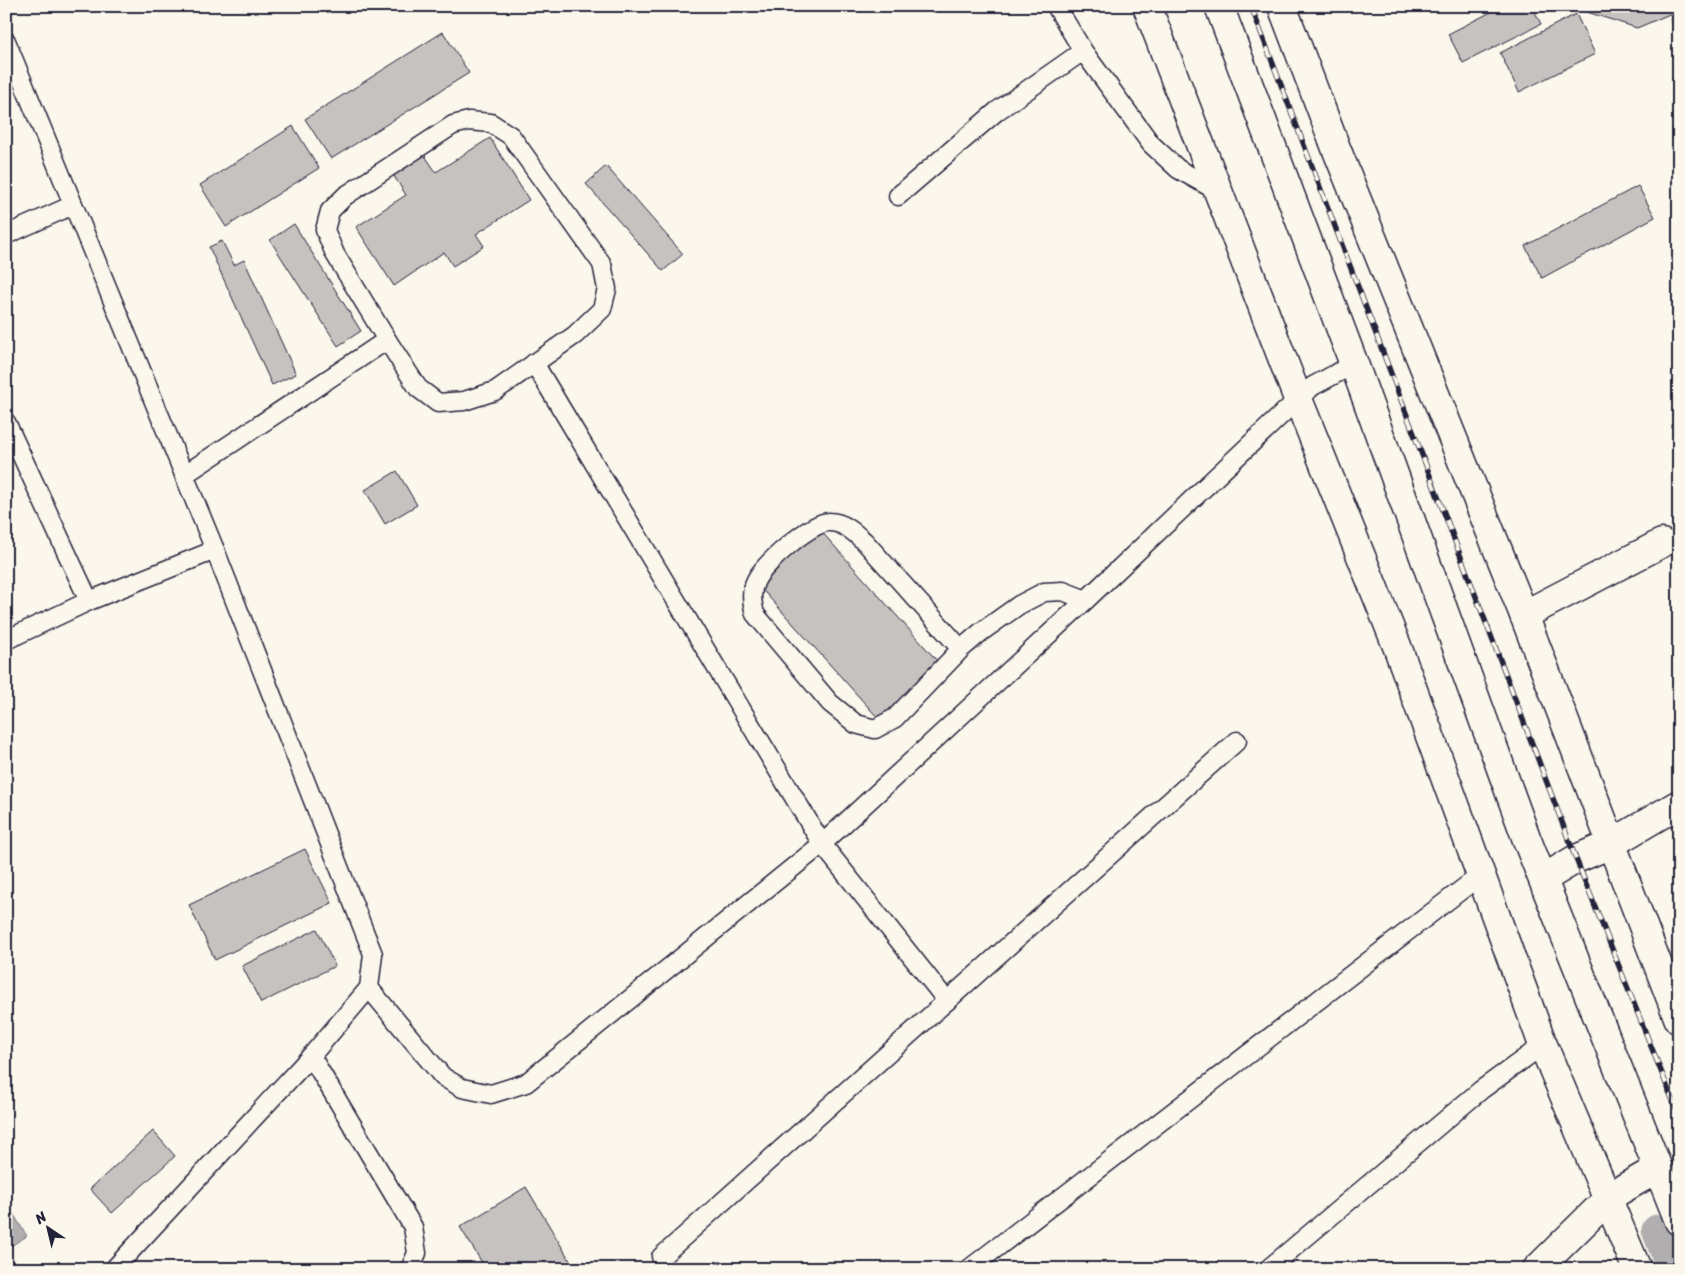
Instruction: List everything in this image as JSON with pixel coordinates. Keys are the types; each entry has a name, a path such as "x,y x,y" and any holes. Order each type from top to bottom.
{"street":[{"path":"1147,6 1219,192 1306,393 1543,1045 1613,1195 1637,1269"},
{"path":"1219,6 1346,368 1654,1171 1679,1221"},
{"path":"1282,6 1340,158 1524,614 1610,844 1679,1020"},
{"path":"1524,614 1662,543"},
{"path":"1543,879 1576,860 1610,844 1679,804"},
{"path":"1538,1269 1613,1195 1654,1171"}],"lane":[{"path":"1056,6 1083,51 1151,144 1178,169 1219,192"},
{"path":"6,41 215,550 373,954 369,988 310,1056 114,1269"},
{"path":"898,196 997,111 1083,51"},
{"path":"469,121 491,123 511,136 602,264 607,289 602,309 575,335 495,390 464,401 438,402 418,388 387,340 335,254 325,230 330,211 345,196 453,125 469,121"},
{"path":"6,236 73,205"},
{"path":"184,475 387,340"},
{"path":"534,363 822,844 947,1001"},
{"path":"369,988 443,1077 462,1088 491,1094 526,1083 822,844 1306,393 1346,368"},
{"path":"6,422 89,601"},
{"path":"961,649 865,542 850,528 829,522 808,530 767,564 755,580 751,598 755,614 830,703 856,724 875,729 895,718 961,649 1019,605 1044,592 1063,591 1086,600"},
{"path":"6,640 89,601 215,550"},
{"path":"661,1257 1237,741"},
{"path":"969,1269 1482,874"},
{"path":"1268,1269 1481,1090 1543,1045"},
{"path":"310,1056 413,1227 417,1253 410,1269"}],"shaded area":[{"path":"6,1202 27,1236 6,1249"}],"building":[{"path":"1503,6 1532,6 1541,24 1463,63 1448,34"},
{"path":"1585,6 1679,6 1679,10 1637,28 1587,12"},
{"path":"1576,14 1595,54 1519,92 1500,53"},
{"path":"1679,15 1679,38 1670,19"},
{"path":"443,32 469,73 331,159 305,119"},
{"path":"293,126 319,168 226,227 200,185"},
{"path":"490,138 529,200 476,234 484,246 453,266 444,252 394,286 356,227 406,195 392,173 423,153 436,172"},
{"path":"606,166 683,254 663,271 586,184"},
{"path":"1638,186 1655,217 1542,278 1525,246"},
{"path":"294,224 361,331 338,346 270,240"},
{"path":"222,241 234,265 244,260 296,374 272,385 209,247"},
{"path":"397,471 417,505 385,524 365,490"},
{"path":"820,530 940,664 879,719 758,585"},
{"path":"305,849 332,903 215,960 189,905"},
{"path":"317,929 335,966 261,1003 242,966"},
{"path":"153,1131 175,1156 112,1213 90,1189"},
{"path":"526,1187 575,1269 486,1269 460,1227"}],"waterway":[{"path":"1657,1230 1672,1269"}],"railway":[{"path":"1251,6 1576,859 1679,1116"}]}
